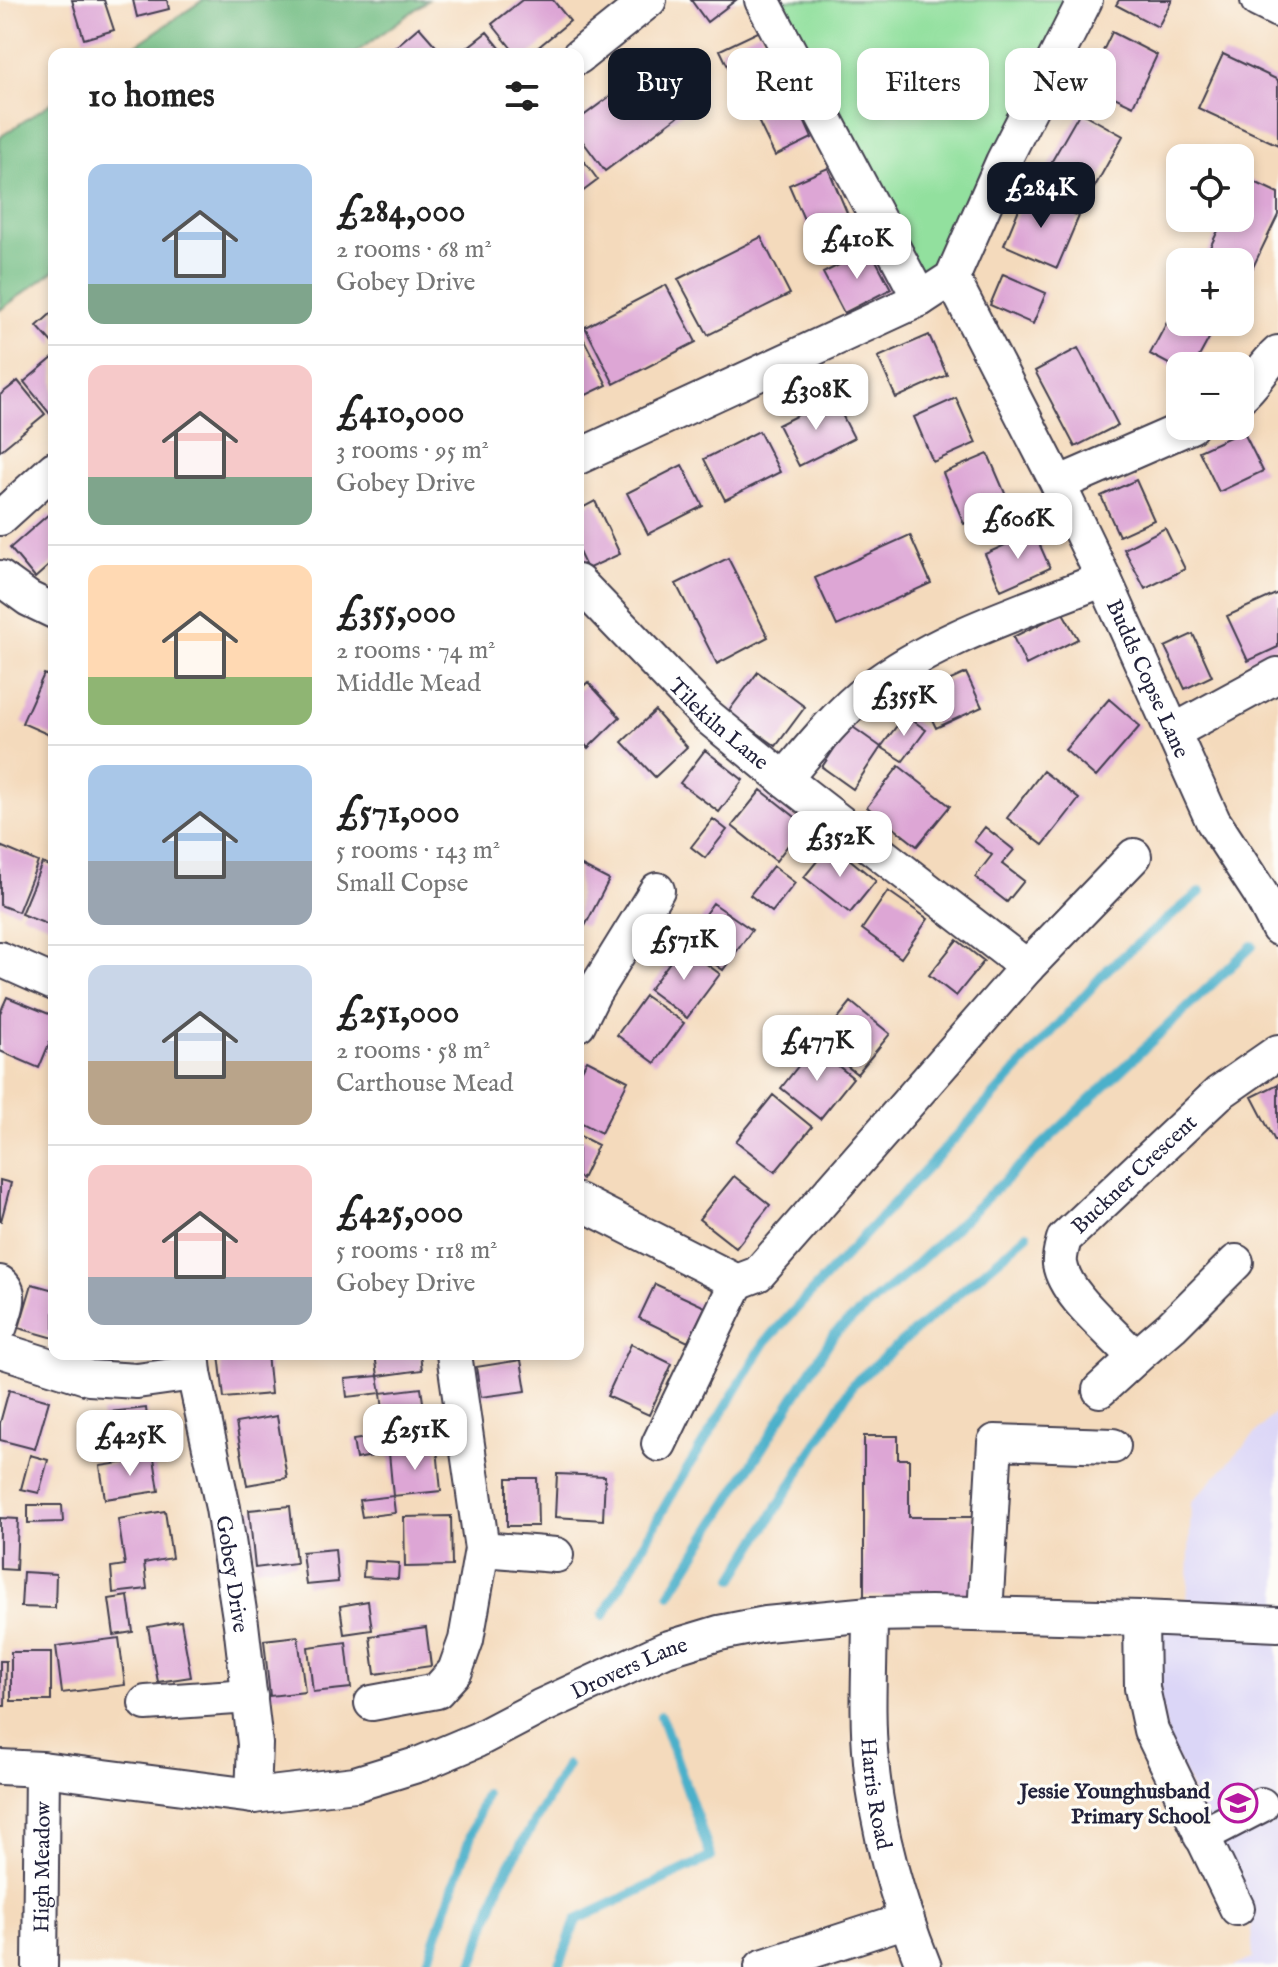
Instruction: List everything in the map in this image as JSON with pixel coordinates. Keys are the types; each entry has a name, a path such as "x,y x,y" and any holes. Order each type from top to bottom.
{"street":[{"path":"762,0 920,299"},
{"path":"584,454 920,299 952,278 1003,162 1085,0"},
{"path":"1258,0 1278,10"},
{"path":"584,52 647,1"},
{"name":"Budds Copse Lane","path":"952,278 1104,579 1213,821 1260,893 1278,928"},
{"path":"1254,381 1278,353"},
{"path":"1058,484 1166,437"},
{"path":"0,518 48,474"},
{"path":"0,578 48,608"},
{"path":"784,779 820,736 866,691 916,658 974,631 1104,579"},
{"name":"Tilekiln Lane","path":"584,588 706,715 1027,967"},
{"path":"1173,732 1278,675"},
{"path":"659,1444 737,1282 758,1274 1027,967 1134,856"},
{"path":"586,987 657,890"},
{"path":"0,959 48,980"},
{"name":"Buckner Crescent","path":"1135,1358 1098,1321 1065,1280 1060,1262 1064,1239 1219,1093 1278,1052"},
{"path":"584,1204 737,1282"},
{"path":"1100,1390 1172,1326 1236,1262"},
{"path":"0,1283 8,1296 0,1326"},
{"path":"0,1350 89,1378 137,1381 193,1364"},
{"path":"372,1703 437,1691 455,1671 466,1640 482,1549 455,1360"},
{"name":"Gobey Drive","path":"193,1364 223,1508 241,1624 255,1744 253,1796"},
{"path":"985,1614 995,1442 1113,1446"},
{"path":"482,1549 556,1555"},
{"name":"Drovers Lane","path":"0,1767 42,1769 253,1796 355,1784 420,1764 666,1649 719,1633 766,1624 870,1614 985,1614 1278,1624"},
{"name":"Harris Road","path":"870,1614 868,1710 878,1813 893,1875 924,1967"},
{"path":"1141,1618 1142,1688 1151,1730 1237,1908"},
{"path":"146,1703 250,1696"},
{"name":"High Meadow","path":"40,1967 42,1769"},
{"path":"1201,1836 1261,1805"},
{"path":"762,1967 907,1920"}],"shaded area":[{"path":"1278,1409 1278,1610 1187,1606 1191,1503"},
{"name":"Jessie Younghusband Primary School","path":"1159,1629 1278,1637 1278,1967 1233,1967 1253,1958 1250,1913 1169,1742 1160,1699"}],"green space":[{"path":"203,0 428,0 362,48 132,48"},
{"path":"762,0 1085,0 1059,48 1005,48 1005,120 1021,120 929,293 830,120 841,120 841,48 789,48"},
{"path":"48,105 48,275 0,310 0,137"}],"building":[{"path":"72,0 104,0 114,30 84,39"},
{"path":"133,0 167,0 169,9 137,17"},
{"path":"522,0 553,0 570,21 537,48 511,48 492,24"},
{"path":"691,0 736,0 707,22"},
{"path":"1119,0 1172,0 1158,27 1116,5"},
{"path":"419,27 437,48 394,48"},
{"path":"760,31 768,48 727,48 727,65 720,50"},
{"path":"487,32 500,48 467,48"},
{"path":"1112,32 1157,55 1133,106 1116,98 1116,48 1104,48"},
{"path":"1223,54 1278,80 1278,145 1198,108"},
{"path":"608,98 608,120 673,120 605,171 584,143 584,116"},
{"path":"758,120 804,120 812,138 775,156"},
{"path":"1075,120 1094,120 1123,136 1093,190 1049,166"},
{"path":"584,161 598,180 584,190"},
{"path":"828,168 851,222 812,238 789,185"},
{"path":"1254,182 1278,193 1278,215 1254,265 1254,248 1210,248 1217,232 1254,232"},
{"path":"1026,192 1079,216 1057,268 1004,245"},
{"path":"761,237 790,294 708,335 678,279"},
{"path":"870,249 891,289 844,313 823,273"},
{"path":"1003,274 1046,293 1033,324 990,305"},
{"path":"666,285 696,342 614,384 585,327"},
{"path":"48,316 48,338 37,326"},
{"path":"1166,324 1166,336 1210,336 1202,352 1166,352 1166,363 1150,354"},
{"path":"929,335 947,375 896,398 878,357"},
{"path":"584,340 607,385 584,396"},
{"path":"1078,348 1118,425 1075,447 1035,371"},
{"path":"48,362 48,412 24,382"},
{"path":"18,381 45,414 0,451 0,395"},
{"path":"833,397 854,438 799,466 778,425"},
{"path":"956,398 976,443 933,462 914,417"},
{"path":"759,431 780,472 725,500 704,459"},
{"path":"1223,440 1248,440 1263,471 1219,492 1199,451"},
{"path":"988,454 1010,505 964,524 943,473"},
{"path":"682,465 703,506 648,534 627,493"},
{"path":"1136,480 1154,520 1119,536 1101,496"},
{"path":"595,501 620,554 587,569 584,563 584,507"},
{"path":"48,515 48,566 35,578 10,548"},
{"path":"1165,528 1185,569 1145,589 1124,549"},
{"path":"1034,532 1050,568 1001,590 985,554"},
{"path":"910,535 931,583 837,626 815,578"},
{"path":"728,558 768,637 717,664 676,584"},
{"path":"1278,593 1278,647 1248,661 1227,616"},
{"path":"1063,613 1078,639 1026,665 1013,637"},
{"path":"1193,634 1212,676 1185,689 1165,647"},
{"path":"758,672 805,707 776,746 728,712"},
{"path":"966,673 982,707 936,728 920,694"},
{"path":"44,674 48,676 48,734 22,723"},
{"path":"588,682 620,717 588,748 584,744 584,686"},
{"path":"1109,699 1140,726 1096,777 1065,750"},
{"path":"655,711 687,747 655,777 622,742"},
{"path":"905,715 926,730 903,761 881,747"},
{"path":"850,725 881,747 853,789 822,767"},
{"path":"705,750 743,780 719,812 680,783"},
{"path":"899,766 950,806 917,846 867,807"},
{"path":"1043,771 1079,799 1043,845 1007,818"},
{"path":"761,790 804,824 776,861 732,826"},
{"path":"713,819 727,830 705,858 691,847"},
{"path":"985,827 1014,850 1002,864 1024,881 1007,902 975,877 992,855 974,841"},
{"path":"831,844 876,881 850,913 804,877"},
{"path":"0,846 38,862 18,912 0,905"},
{"path":"42,863 48,866 48,925 21,914"},
{"path":"773,866 795,883 772,912 750,895"},
{"path":"584,867 609,880 584,926"},
{"path":"888,891 928,919 901,958 862,929"},
{"path":"713,903 752,930 723,970 685,942"},
{"path":"957,940 984,961 956,996 929,975"},
{"path":"682,946 720,974 687,1018 649,990"},
{"path":"645,996 684,1023 655,1063 617,1035"},
{"path":"7,997 48,1014 48,1046 39,1068 0,1051 0,1013"},
{"path":"851,1002 890,1034 857,1074 818,1043"},
{"path":"814,1046 853,1078 820,1119 781,1088"},
{"path":"587,1060 628,1081 601,1133 584,1124 584,1066"},
{"path":"1278,1084 1278,1139 1275,1141 1252,1097"},
{"path":"773,1095 812,1127 775,1172 736,1141"},
{"path":"584,1138 598,1145 584,1175"},
{"path":"734,1176 770,1205 736,1248 699,1219"},
{"path":"0,1180 11,1183 1,1221 0,1221"},
{"path":"32,1284 48,1288 48,1336 19,1328"},
{"path":"655,1284 705,1307 688,1342 639,1318"},
{"path":"631,1344 672,1364 649,1415 607,1396"},
{"path":"220,1360 268,1360 271,1394 224,1398"},
{"path":"376,1360 421,1360 422,1370 378,1376"},
{"path":"521,1360 526,1391 481,1397 476,1367"},
{"path":"378,1376 381,1393 347,1397 345,1379"},
{"path":"421,1388 427,1430 386,1435 381,1393"},
{"path":"9,1390 49,1401 35,1449 0,1440 0,1423"},
{"path":"146,1408 150,1446 105,1451 101,1413"},
{"path":"277,1416 287,1478 247,1485 236,1423"},
{"path":"386,1435 389,1453 356,1459 353,1440"},
{"path":"864,1436 898,1436 898,1459 909,1459 909,1517 974,1517 974,1597 864,1596"},
{"path":"437,1448 441,1491 393,1496 389,1453"},
{"path":"30,1455 48,1460 39,1493 21,1489"},
{"path":"154,1458 159,1491 105,1499 100,1466"},
{"path":"557,1474 605,1476 603,1520 555,1517"},
{"path":"507,1478 537,1478 538,1526 507,1526"},
{"path":"393,1496 395,1513 362,1517 359,1500"},
{"path":"28,1505 62,1505 63,1522 28,1523"},
{"path":"290,1506 296,1563 255,1568 249,1510"},
{"path":"165,1511 172,1558 144,1563 147,1589 113,1593 111,1567 125,1565 118,1519"},
{"path":"451,1516 452,1566 405,1567 404,1517"},
{"path":"0,1518 18,1519 16,1570 0,1569"},
{"path":"335,1549 338,1582 306,1585 302,1552"},
{"path":"364,1561 399,1563 398,1579 363,1577"},
{"path":"23,1572 56,1574 55,1608 21,1607"},
{"path":"128,1596 133,1632 114,1635 109,1599"},
{"path":"368,1601 372,1630 344,1634 340,1606"},
{"path":"181,1621 191,1677 158,1682 148,1627"},
{"path":"426,1628 431,1666 375,1674 370,1636"},
{"path":"298,1636 305,1692 270,1696 264,1640"},
{"path":"119,1638 125,1685 62,1693 56,1646"},
{"path":"346,1642 351,1688 313,1692 308,1647"},
{"path":"11,1652 51,1652 51,1701 11,1701"},
{"path":"0,1661 6,1661 5,1706 0,1706"}],"waterway":[{"path":"604,1615 672,1494 766,1341 1109,968 1200,892"},
{"path":"670,1594 834,1334 903,1277 1252,946"},
{"path":"734,1578 853,1384 1027,1235"},
{"path":"559,1967 576,1920 711,1857 661,1716"},
{"path":"472,1967 501,1880 567,1765"},
{"path":"426,1967 485,1794"}],"place":[{"name":"Jessie Younghusband Primary School","path":"1238,1803"}]}
